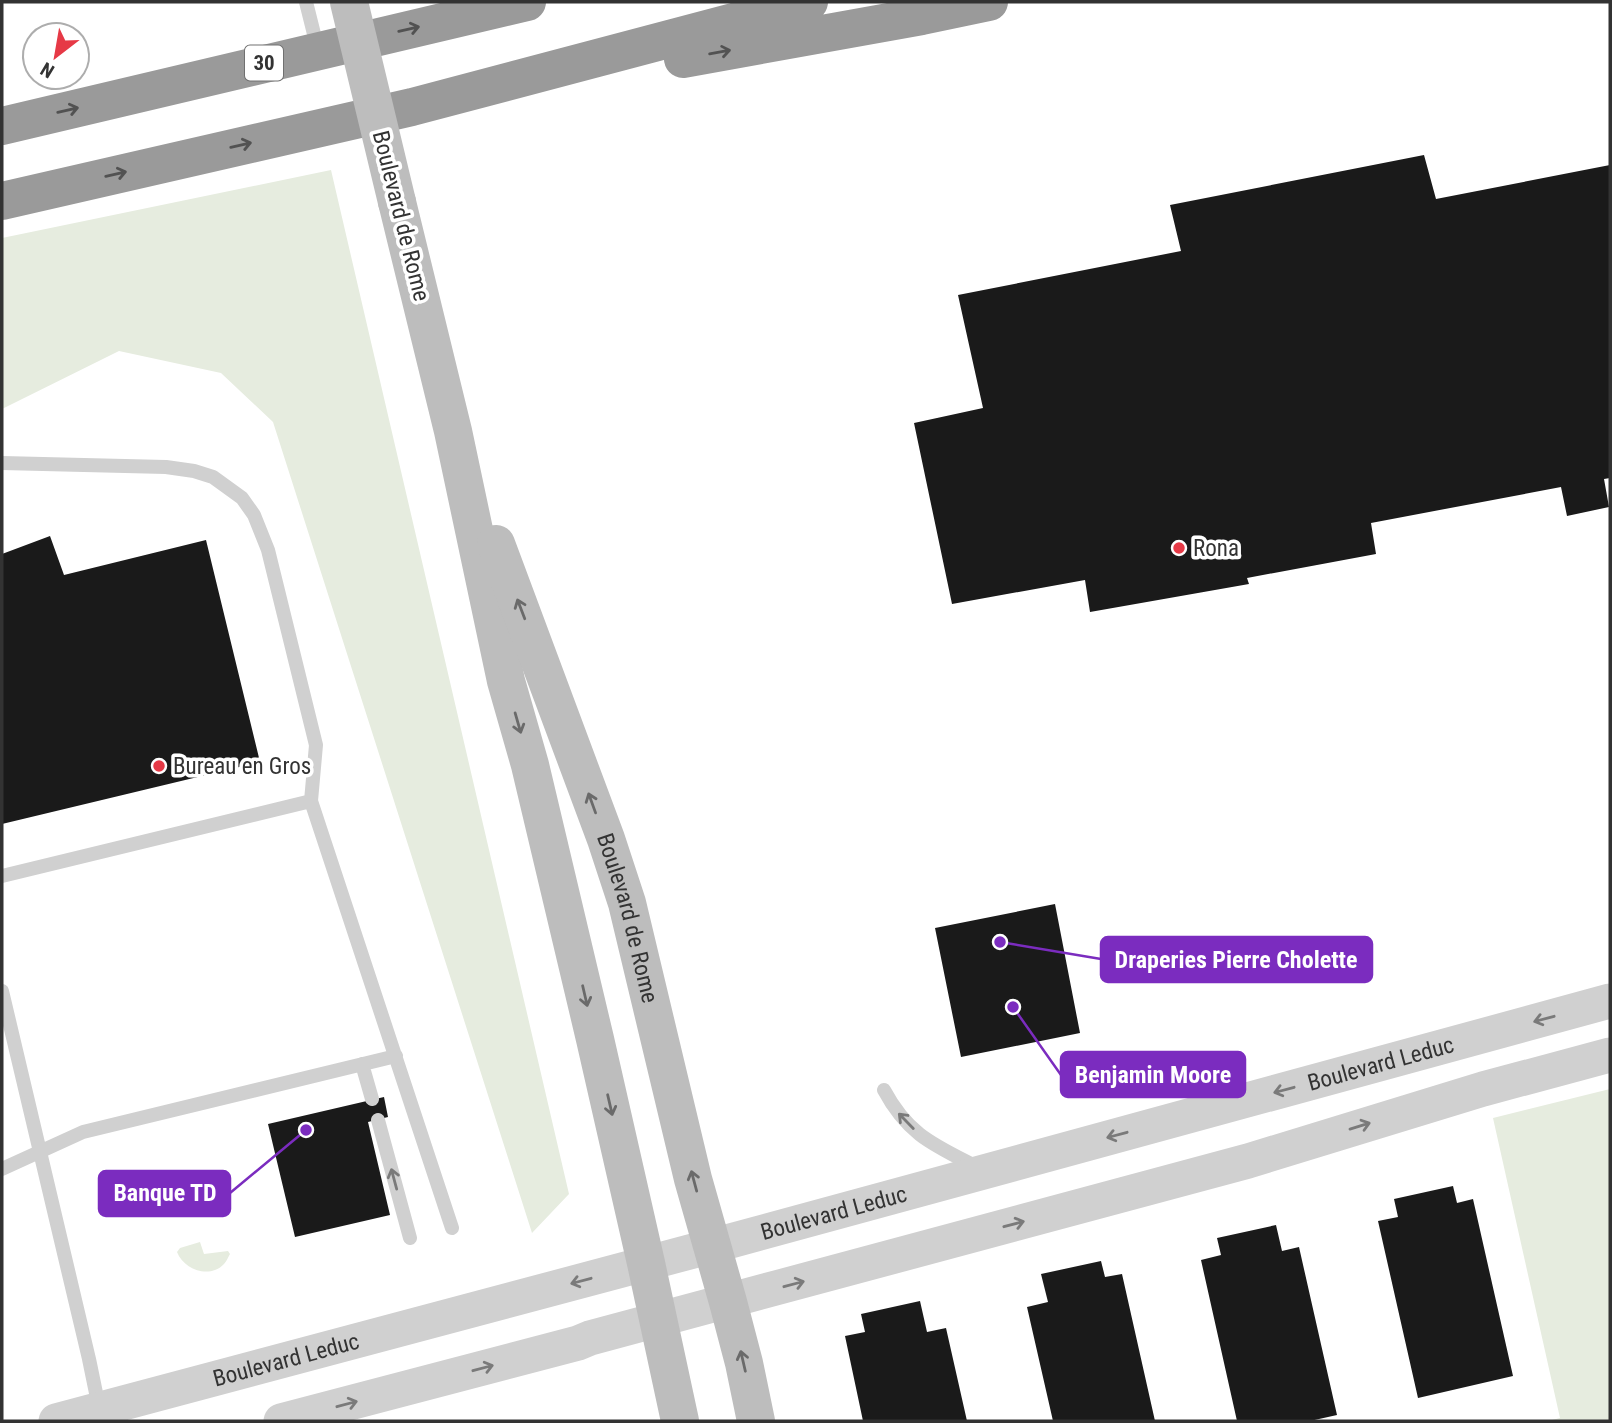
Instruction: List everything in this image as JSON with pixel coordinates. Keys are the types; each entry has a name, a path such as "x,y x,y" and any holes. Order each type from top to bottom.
{"highway":[{"name":"30","path":"2,126 527,2"},
{"path":"2,201 412,107 809,2"},
{"path":"412,107 989,2"}],"main road":[{"name":"Boulevard de Rome","path":"349,2 453,431 506,681 530,765 595,1039 680,1421"},
{"name":"Boulevard de Rome","path":"453,431 550,685 627,904 693,1179 728,1302 757,1421"}],"street":[{"name":"Boulevard Leduc","path":"56,1421 97,1415 1610,1001"},
{"path":"281,1421 1248,1161 1483,1088 1610,1055"}],"lane":[{"path":"306,2 317,50"},
{"path":"2,464 166,467 194,471 213,477 242,498 254,515 266,543 316,745 311,801 452,1228"},
{"path":"2,876 311,801"},
{"path":"2,991 89,1359 96,1393 97,1415"},
{"path":"2,1168 83,1132 396,1056"},
{"path":"362,1064 372,1099"},
{"path":"884,1090 894,1109 922,1137 985,1171"},
{"path":"378,1120 410,1238"}],"shaded area":[{"path":"331,170 569,1194 532,1233 273,422 221,373 119,351 2,409 2,238"},
{"path":"1610,1089 1610,1421 1548,1421 1560,1418 1493,1118"},
{"path":"200,1242 204,1254 228,1251 230,1254 225,1263 218,1269 205,1272 185,1264 177,1252 180,1248"}],"building":[{"path":"1424,155 1436,199 1610,165 1610,478 1604,479 1609,507 1567,516 1561,487 1371,523 1376,554 1247,578 1249,584 1090,612 1085,580 952,604 914,423 983,408 958,295 1181,251 1170,205"},
{"path":"50,536 64,575 206,540 260,762 2,824 2,554"},
{"path":"1055,904 1080,1033 961,1057 935,928"},
{"path":"384,1097 388,1117 368,1122 390,1215 295,1237 268,1124"},
{"path":"1453,1186 1457,1203 1473,1199 1513,1376 1418,1398 1378,1221 1398,1217 1394,1199"},
{"path":"1276,1225 1282,1251 1299,1247 1337,1415 1310,1421 1237,1421 1201,1260 1221,1255 1217,1238"},
{"path":"1101,1261 1105,1277 1122,1274 1155,1421 1053,1421 1027,1307 1048,1302 1041,1274"},
{"path":"920,1301 927,1332 946,1328 967,1421 863,1421 845,1336 865,1332 861,1314"}],"place":[{"name":"Rona","path":"1179,548"},
{"name":"Bureau en Gros","path":"159,766"},
{"name":"Draperies Pierre Cholette","path":"1000,942"},
{"name":"Benjamin Moore","path":"1013,1007"},
{"name":"Banque TD","path":"306,1130"}]}
